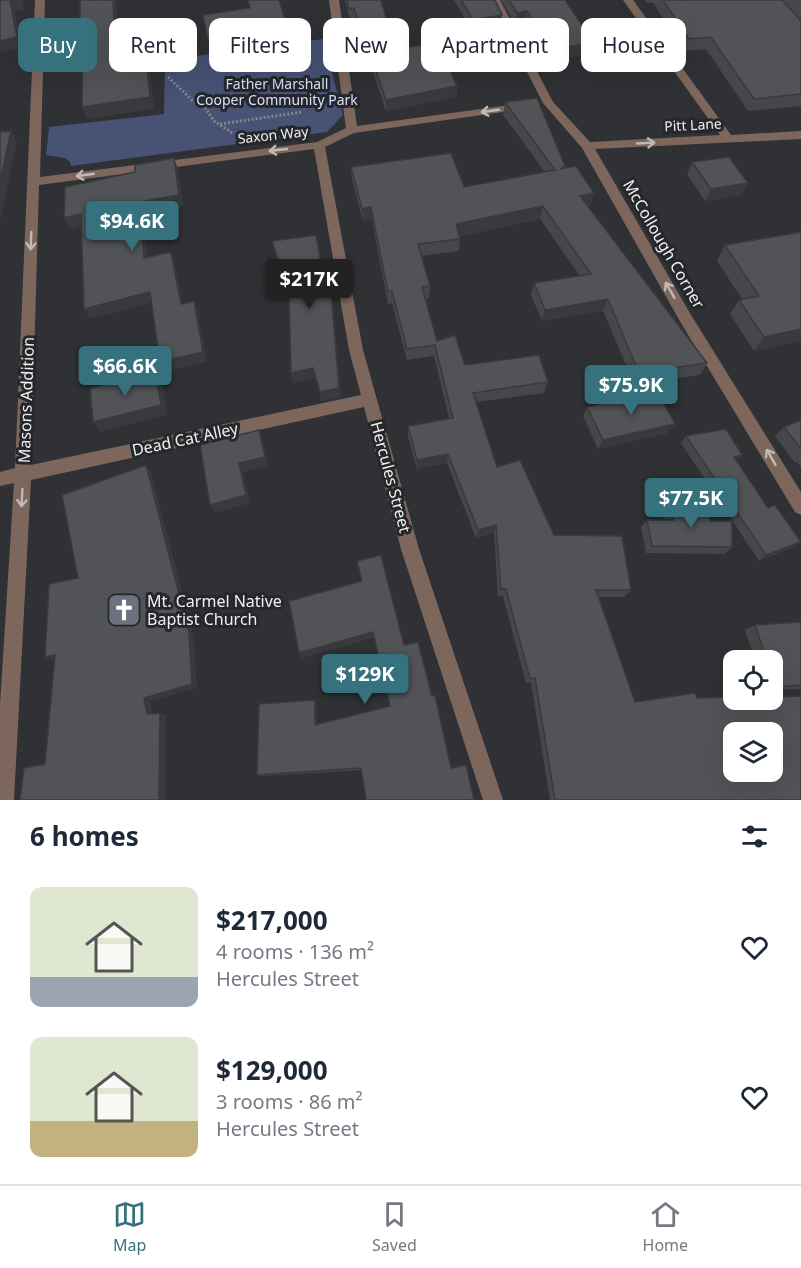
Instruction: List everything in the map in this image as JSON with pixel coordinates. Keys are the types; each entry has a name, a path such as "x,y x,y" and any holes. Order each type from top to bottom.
{"street":[{"name":"Masons Addition","path":"4,800 23,474 40,0"},
{"path":"334,0 352,130"},
{"name":"McCollough Corner","path":"495,0 548,103 587,146 686,318 801,507"},
{"path":"628,0 728,139"},
{"name":"Saxon Way","path":"34,182 319,145 352,130 548,103"},
{"name":"Pitt Lane","path":"587,146 801,135"},
{"name":"Hercules Street","path":"319,145 356,350 410,549 493,800"},
{"name":"Dead Cat Alley","path":"0,479 370,399"}],"path":[{"path":"168,77 193,101 206,109 214,121 235,135"},
{"path":"220,124 302,112"}],"green space":[{"name":"Father Marshall Cooper Community Park","path":"323,39 323,72 332,72 343,115 327,132 71,166 65,158 46,155 49,127 164,114 165,72 197,72 197,56 209,54 209,72 311,72 311,41"}],"building":[{"path":"0,0 16,0 10,1 17,37 0,41"},
{"path":"80,0 113,0 114,18 109,18 109,72 148,72 150,97 82,107 83,72 97,72 97,18 80,18"},
{"path":"248,0 279,0 285,18 209,18 208,40 203,15 250,8"},
{"path":"347,0 381,0 386,18 357,18 354,8 349,9"},
{"path":"461,0 495,0 502,15 485,18 472,18"},
{"path":"509,0 565,0 581,24 581,45 569,46 569,18 531,18 527,11 517,13"},
{"path":"663,0 782,0 801,21 801,94 754,99 711,37 689,39 686,34 686,18 675,18"},
{"path":"421,45 421,72 451,72 457,86 386,100 376,72 409,72 409,47"},
{"path":"537,98 565,166 560,169 576,166 594,193 580,196 707,363 639,373 608,299 545,310 534,283 591,274 543,206 456,224 460,239 418,244 430,286 422,287 437,341 455,335 465,365 539,355 548,382 473,393 497,467 520,460 554,535 622,536 631,590 596,590 635,702 695,693 697,698 723,697 723,710 783,710 783,697 801,696 801,800 555,800 535,678 530,679 506,589 501,589 496,525 478,530 448,454 417,460 408,426 453,418 435,345 407,349 392,291 388,292 371,207 362,209 351,167 451,153 464,187 555,170 505,102"},
{"path":"11,131 0,181 0,132"},
{"path":"729,157 748,183 711,189 692,162"},
{"path":"174,158 179,195 139,202 144,258 171,252 181,304 194,301 203,352 160,362 150,292 84,309 81,214 64,218 65,187 135,172 135,165"},
{"path":"801,232 801,329 764,337 739,300 759,296 725,245"},
{"path":"316,235 324,279 330,278 339,388 320,392 313,368 291,373 289,294 272,241"},
{"path":"156,372 161,405 93,422 90,388"},
{"path":"657,391 675,424 603,440 587,407"},
{"path":"801,420 801,449 784,427"},
{"path":"726,429 742,455 734,457 768,508 775,505 801,542 766,555 686,436"},
{"path":"259,430 265,457 239,463 246,495 210,505 200,445"},
{"path":"146,465 189,633 192,684 144,698 147,714 160,713 159,800 20,800 24,768 45,764 55,655 45,657 49,584 78,578 62,495"},
{"path":"670,505 707,506 710,521 732,521 732,547 652,546 647,520 674,520"},
{"path":"381,555 404,645 418,642 432,696 435,695 451,768 466,765 474,800 366,800 361,768 257,775 259,704 315,700 315,725 390,706 373,632 299,653 289,601 362,581 357,561"},
{"path":"801,622 801,685 783,686 783,650 764,650 755,625"}],"place":[{"name":"Mt. Carmel Native Baptist Church","path":"124,610"}]}
